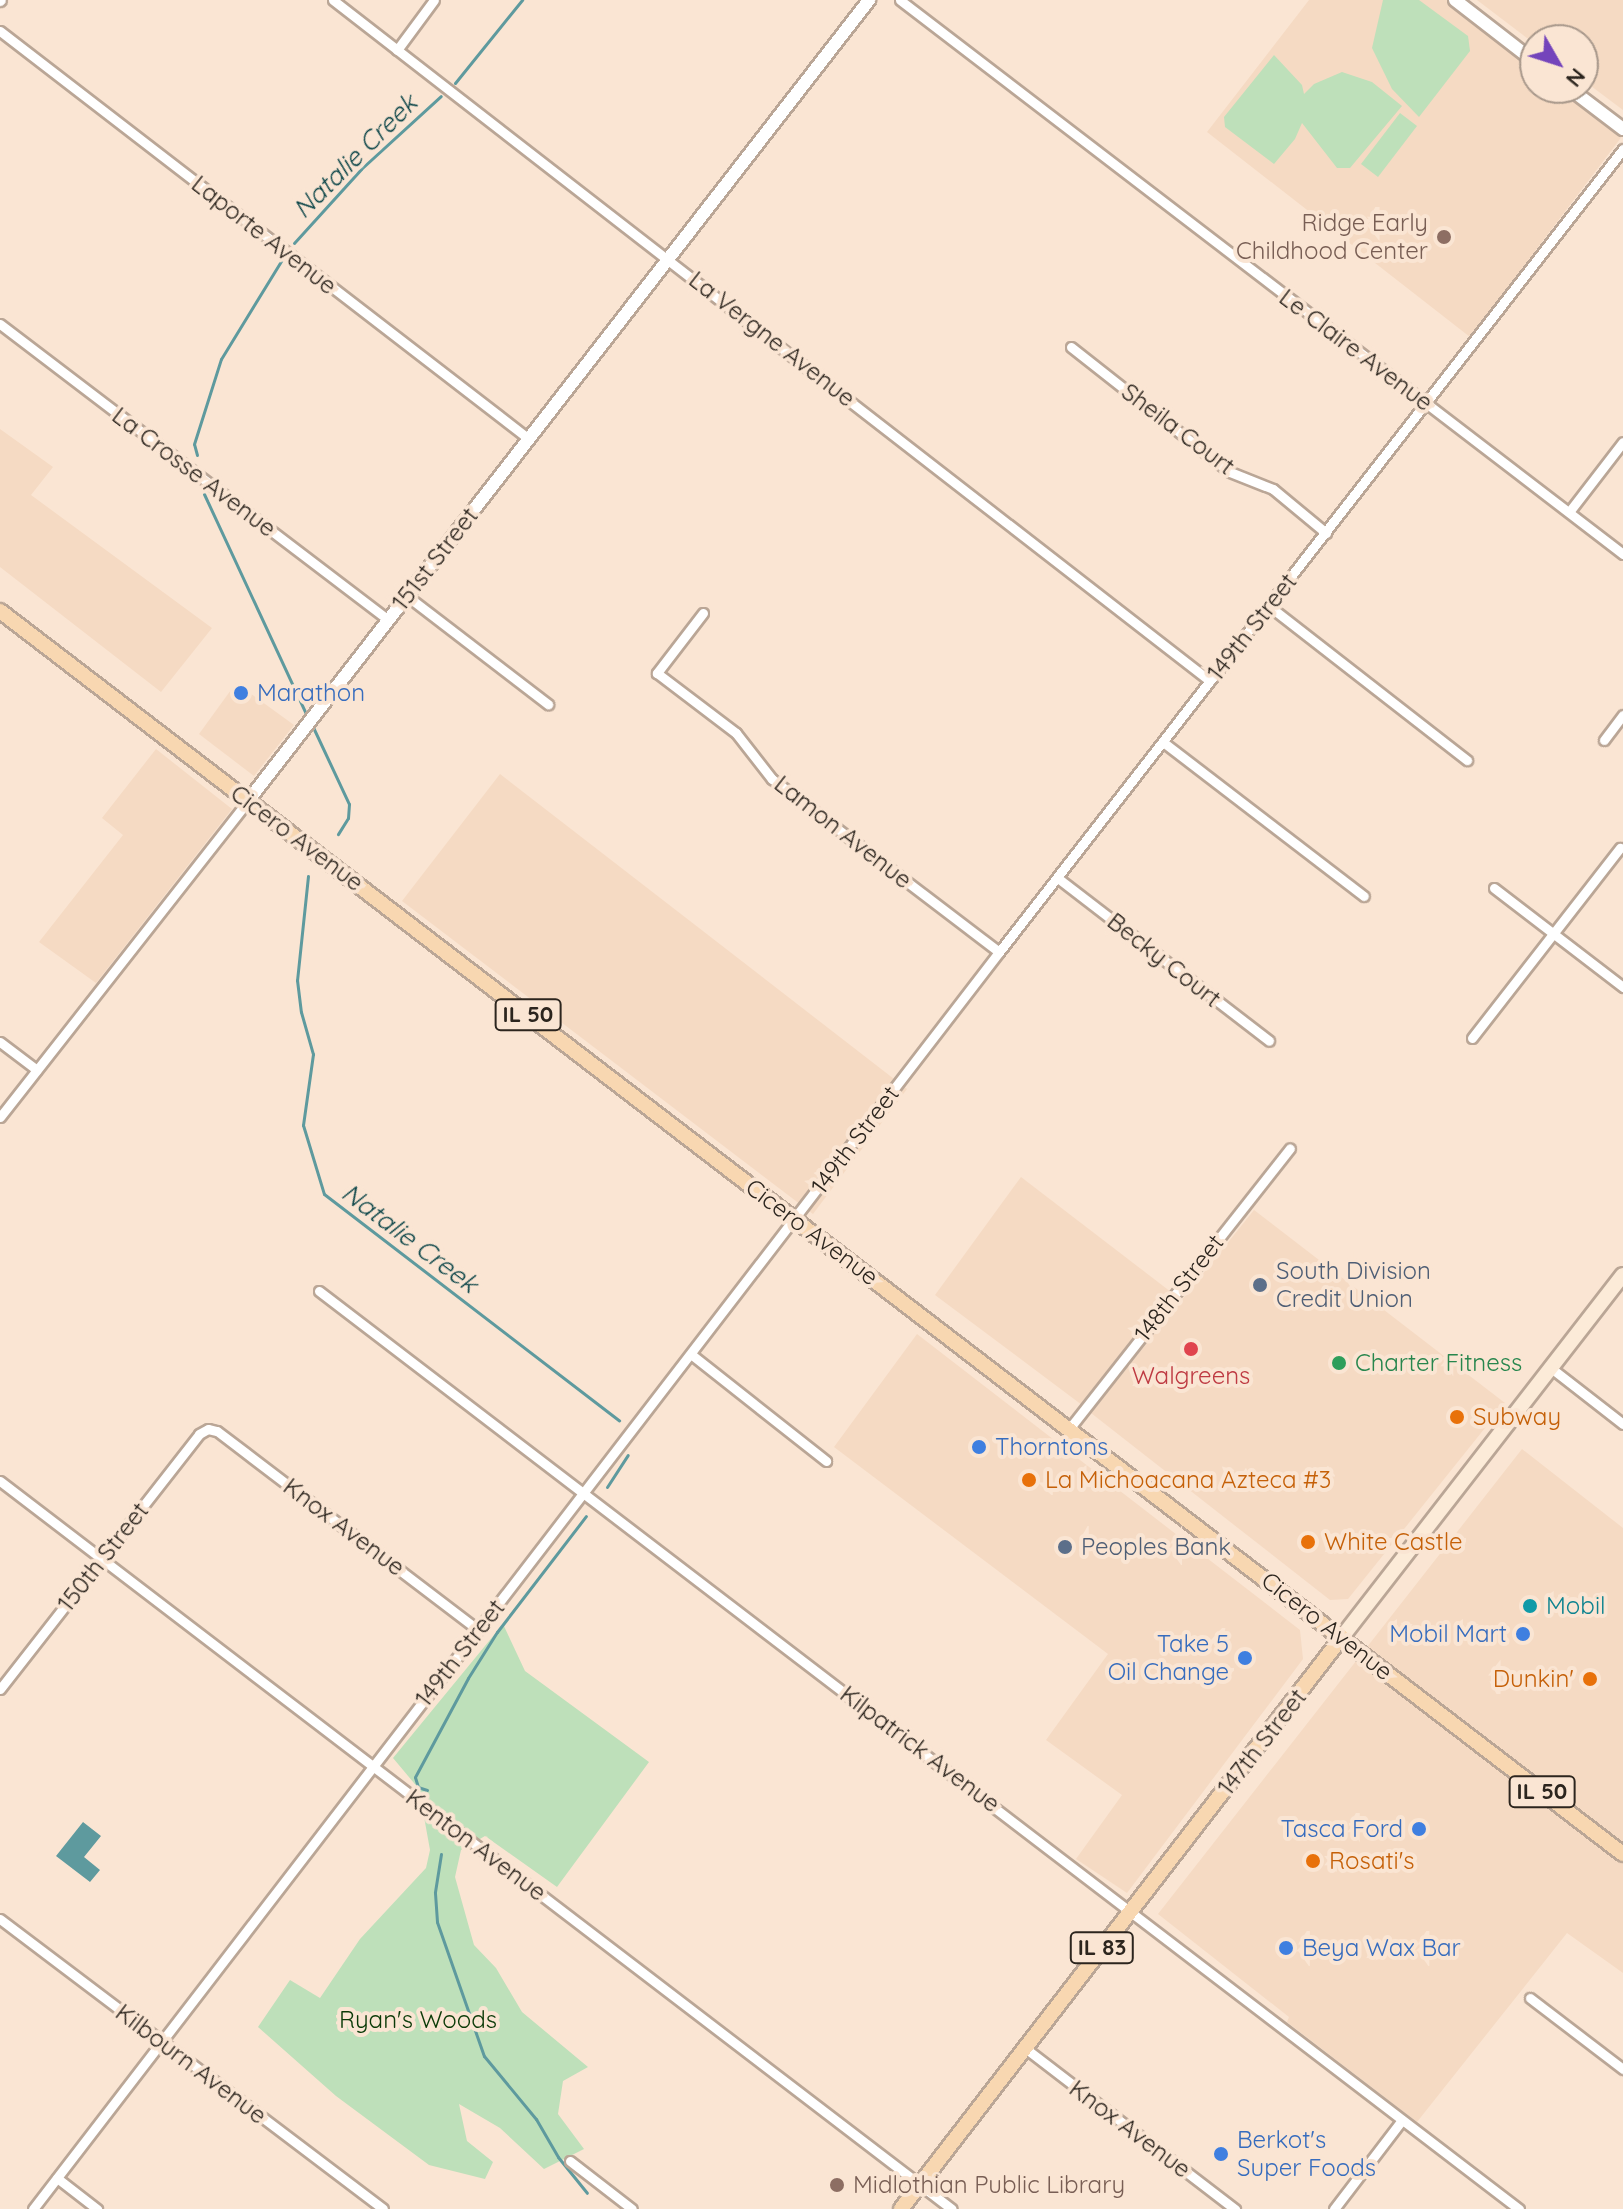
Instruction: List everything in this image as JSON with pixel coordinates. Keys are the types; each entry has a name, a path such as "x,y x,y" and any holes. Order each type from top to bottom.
{"main road":[{"name":"Cicero Avenue","path":"0,611 1623,1854"},
{"name":"147th Street","path":"901,2209 1623,1275"}],"street":[{"name":"La Vergne Avenue","path":"333,0 1210,681"},
{"path":"397,50 434,0"},
{"name":"151st Street","path":"0,1117 869,0"},
{"name":"Le Claire Avenue","path":"900,0 1623,554"},
{"path":"1455,0 1519,50"},
{"name":"Laporte Avenue","path":"0,31 529,439"},
{"path":"1590,104 1623,129"},
{"name":"149th Street","path":"33,2209 999,952 1059,879 1623,149"},
{"name":"La Crosse Avenue","path":"0,324 388,620"},
{"name":"Sheila Court","path":"1071,347 1230,472 1273,489 1326,533"},
{"path":"1569,512 1623,442"},
{"path":"407,596 548,704"},
{"path":"1269,606 1467,760"},
{"name":"Lamon Avenue","path":"703,613 657,673 736,733 772,779 999,952"},
{"path":"1604,740 1623,715"},
{"path":"1163,742 1364,896"},
{"path":"1472,1038 1620,848"},
{"name":"Becky Court","path":"1059,879 1269,1041"},
{"path":"1494,888 1623,987"},
{"path":"0,1042 37,1070"},
{"name":"148th Street","path":"1069,1429 1290,1148"},
{"name":"Kilpatrick Avenue","path":"319,1291 1519,2209"},
{"path":"692,1355 826,1461"},
{"path":"1551,1368 1623,1424"},
{"name":"150th Street","path":"0,1689 199,1434 208,1429"},
{"name":"Knox Avenue","path":"208,1429 217,1431 478,1630"},
{"name":"Kenton Avenue","path":"0,1481 952,2209"},
{"name":"Kilbourn Avenue","path":"0,1919 383,2209"},
{"path":"1530,1998 1623,2069"},
{"name":"Knox Avenue","path":"1025,2048 1235,2209"},
{"path":"1334,2209 1402,2120"},
{"path":"570,2161 632,2209"},
{"path":"57,2178 97,2209"}],"shaded area":[{"name":"Ridge Early Childhood Center","path":"1309,0 1448,0 1519,55 1519,104 1583,104 1623,135 1470,337 1207,132"},
{"path":"1477,0 1623,0 1623,110 1599,92 1599,24 1519,24 1519,32"},
{"path":"0,429 53,467 31,495 212,628 161,692 0,567"},
{"path":"236,683 294,725 254,776 199,734"},
{"path":"156,749 232,809 96,983 39,942 123,835 102,818"},
{"path":"500,774 907,1089 813,1214 402,901"},
{"path":"1021,1177 1171,1292 1082,1405 935,1295"},
{"path":"1254,1210 1505,1403 1348,1599 1330,1600 1091,1413"},
{"path":"917,1334 1300,1630 1303,1659 1127,1893 1076,1859 1122,1795 1046,1740 1108,1654 834,1447"},
{"path":"1522,1449 1623,1528 1623,1973 1567,1933 1417,2122 1287,2022 1289,2017 1158,1914"}],"green space":[{"path":"1383,0 1419,0 1468,36 1470,51 1419,117 1392,89 1372,48"},
{"path":"1274,55 1302,85 1304,94 1314,84 1342,72 1372,82 1402,106 1350,168 1337,168 1302,123 1295,139 1274,164 1225,127 1224,117"},
{"path":"1400,113 1417,126 1378,177 1361,164"},
{"name":"Ryan's Woods","path":"503,1624 525,1671 649,1762 557,1887 485,1836 461,1850 455,1877 474,1945 496,1968 522,2012 588,2067 563,2081 558,2114 584,2149 544,2169 500,2128 459,2104 467,2141 493,2162 485,2179 429,2165 336,2096 258,2027 290,1980 320,1998 360,1939 426,1868 430,1850 419,1789 393,1758"}],"water":[{"path":"83,1822 101,1836 84,1857 100,1870 90,1882 56,1856"}],"waterway":[{"name":"Natalie Creek","path":"455,83 522,0"},
{"name":"Natalie Creek","path":"294,243 361,169 441,96"},
{"name":"Natalie Creek","path":"197,455 194,444 221,359 281,261"},
{"name":"Natalie Creek","path":"204,494 308,718"},
{"name":"Natalie Creek","path":"312,725 349,804 348,818 338,834"},
{"name":"Natalie Creek","path":"308,876 297,980 301,1012 313,1054 303,1125 324,1194 619,1420"},
{"name":"Natalie Creek","path":"607,1487 628,1455"},
{"name":"Natalie Creek","path":"427,1790 418,1787 415,1777 468,1678 497,1632 586,1516"},
{"name":"Natalie Creek","path":"441,1854 435,1893 437,1922 484,2056 536,2119 558,2157 587,2193"}],"place":[{"name":"Ridge Early Childhood Center","path":"1444,237"},
{"name":"Marathon","path":"241,693"},
{"name":"South Division Credit Union","path":"1260,1285"},
{"name":"Walgreens","path":"1191,1349"},
{"name":"Charter Fitness","path":"1339,1363"},
{"name":"Subway","path":"1457,1417"},
{"name":"Thorntons","path":"979,1447"},
{"name":"La Michoacana Azteca #3","path":"1029,1480"},
{"name":"White Castle","path":"1308,1542"},
{"name":"Peoples Bank","path":"1065,1547"},
{"name":"Mobil","path":"1530,1606"},
{"name":"Mobil Mart","path":"1523,1634"},
{"name":"Take 5 Oil Change","path":"1245,1658"},
{"name":"Dunkin'","path":"1590,1679"},
{"name":"Tasca Ford","path":"1419,1829"},
{"name":"Rosati's","path":"1313,1861"},
{"name":"Beya Wax Bar","path":"1286,1948"},
{"name":"Berkot's Super Foods","path":"1221,2154"},
{"name":"Midlothian Public Library","path":"837,2185"}]}
